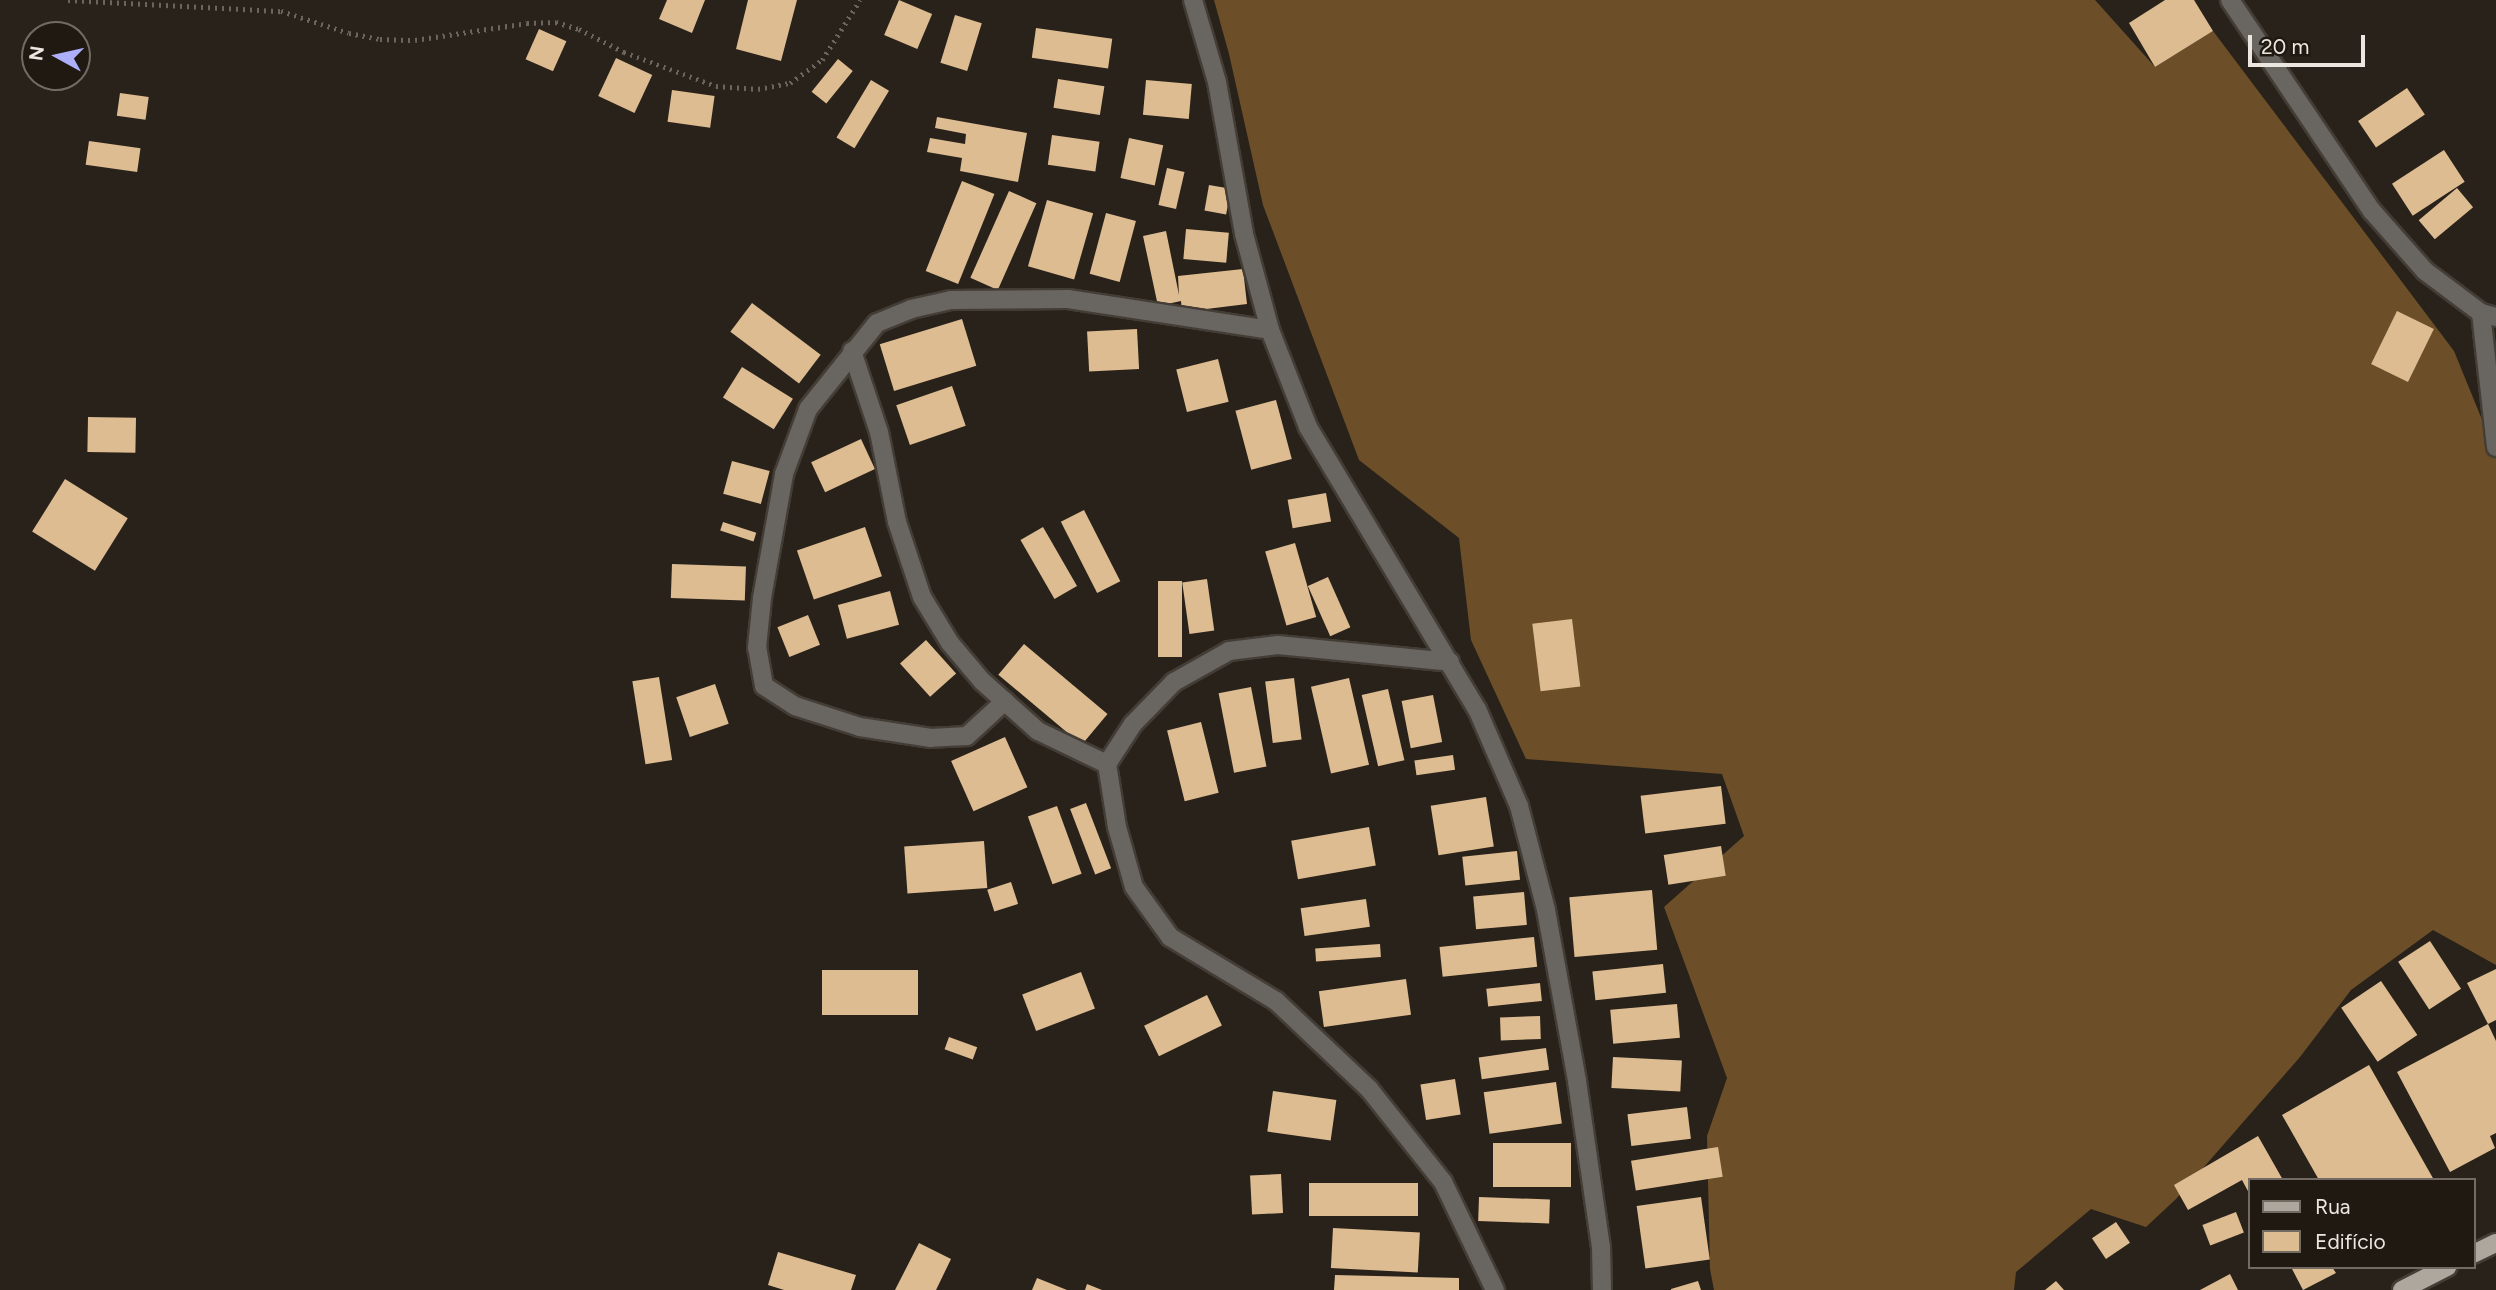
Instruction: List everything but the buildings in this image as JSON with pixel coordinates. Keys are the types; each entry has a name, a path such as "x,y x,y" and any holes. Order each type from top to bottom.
{"main road":[{"path":"2475,1253 2496,1243"},
{"path":"2402,1290 2443,1269"}],"street":[{"path":"1193,0 1217,82 1244,234 1270,330 1308,427 1477,709 1519,806 1546,910 1579,1095 1601,1247 1602,1290"},
{"path":"2230,0 2372,211 2424,271 2488,315 2496,447"},
{"path":"1004,701 967,736 931,738 860,727 795,705 764,686 757,648 762,598 784,474 808,409 877,323 911,309 951,300 1068,299 1270,330"},
{"path":"852,351 879,432 897,522 922,597 950,643 982,681 1038,731 1107,764"},
{"path":"1450,662 1278,645 1229,651 1174,682 1133,724 1107,764 1116,827 1134,887 1170,937 1276,1001 1369,1089 1444,1182 1495,1290"}],"path":[{"path":"68,0 281,11 349,33 380,39 415,40 527,23 556,22 579,29 624,52 716,86 758,89 790,83 822,60 860,0"}],"shaded area":[{"path":"1214,0 2095,0 2155,67 2213,31 2454,351 2496,454 2496,965 2433,930 2351,990 2300,1057 2176,1199 2146,1227 2091,1209 2016,1272 2014,1290 1714,1290 1710,1269 1707,1136 1727,1078 1664,907 1744,836 1722,774 1526,759 1471,640 1459,538 1359,460 1263,205"}]}
